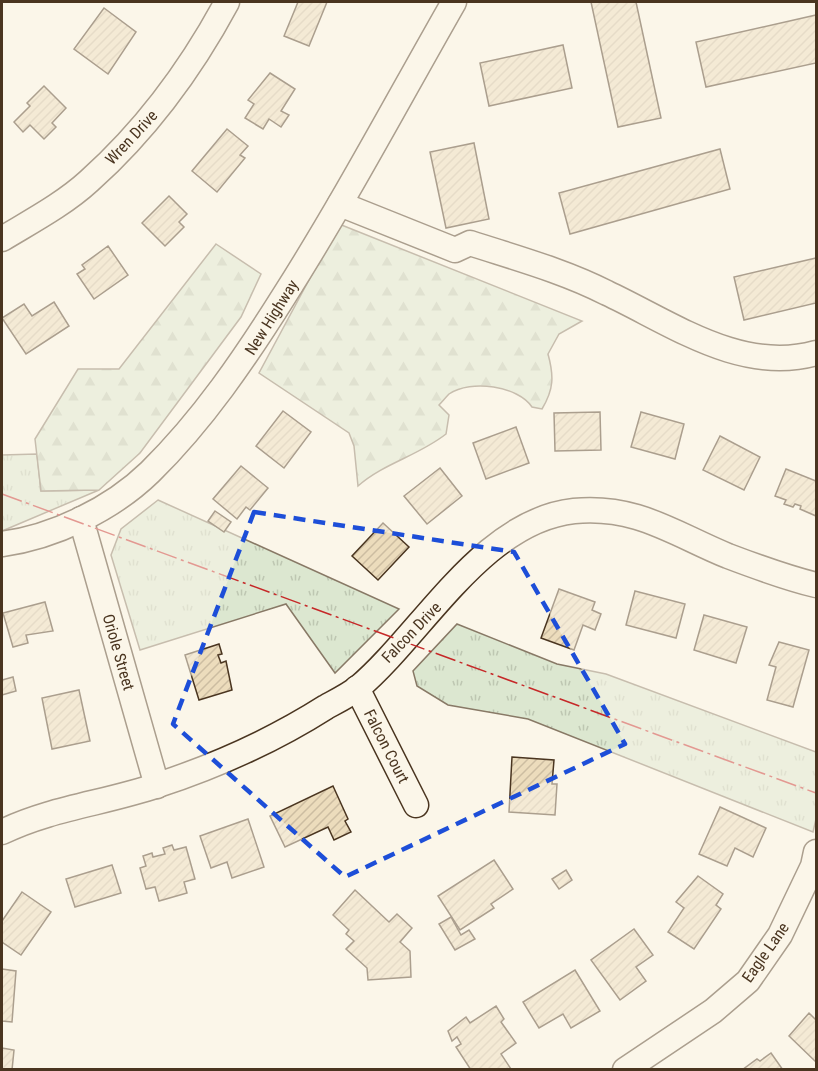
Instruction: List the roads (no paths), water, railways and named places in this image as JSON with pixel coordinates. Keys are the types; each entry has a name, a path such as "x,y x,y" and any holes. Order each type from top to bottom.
{"street":[{"name":"Wren Drive","path":"2,239 88,183 131,139 175,89 204,45 227,2"},
{"name":"New Highway","path":"2,544 15,543 81,519 111,502 149,473 188,431 241,364 340,204 454,2"},
{"path":"340,204 455,250 470,243 556,271 607,292 693,336 747,357 798,358 816,352"},
{"name":"Falcon Drive","path":"2,832 22,822 71,807 157,786 282,735 357,688 480,559 528,525 573,511 629,513 677,530 726,555 816,585"},
{"name":"Oriole Street","path":"81,519 157,786"},
{"name":"Falcon Court","path":"357,688 416,805"},
{"name":"Eagle Lane","path":"625,1070 713,1011 748,981 780,935 813,866 816,852"}]}
